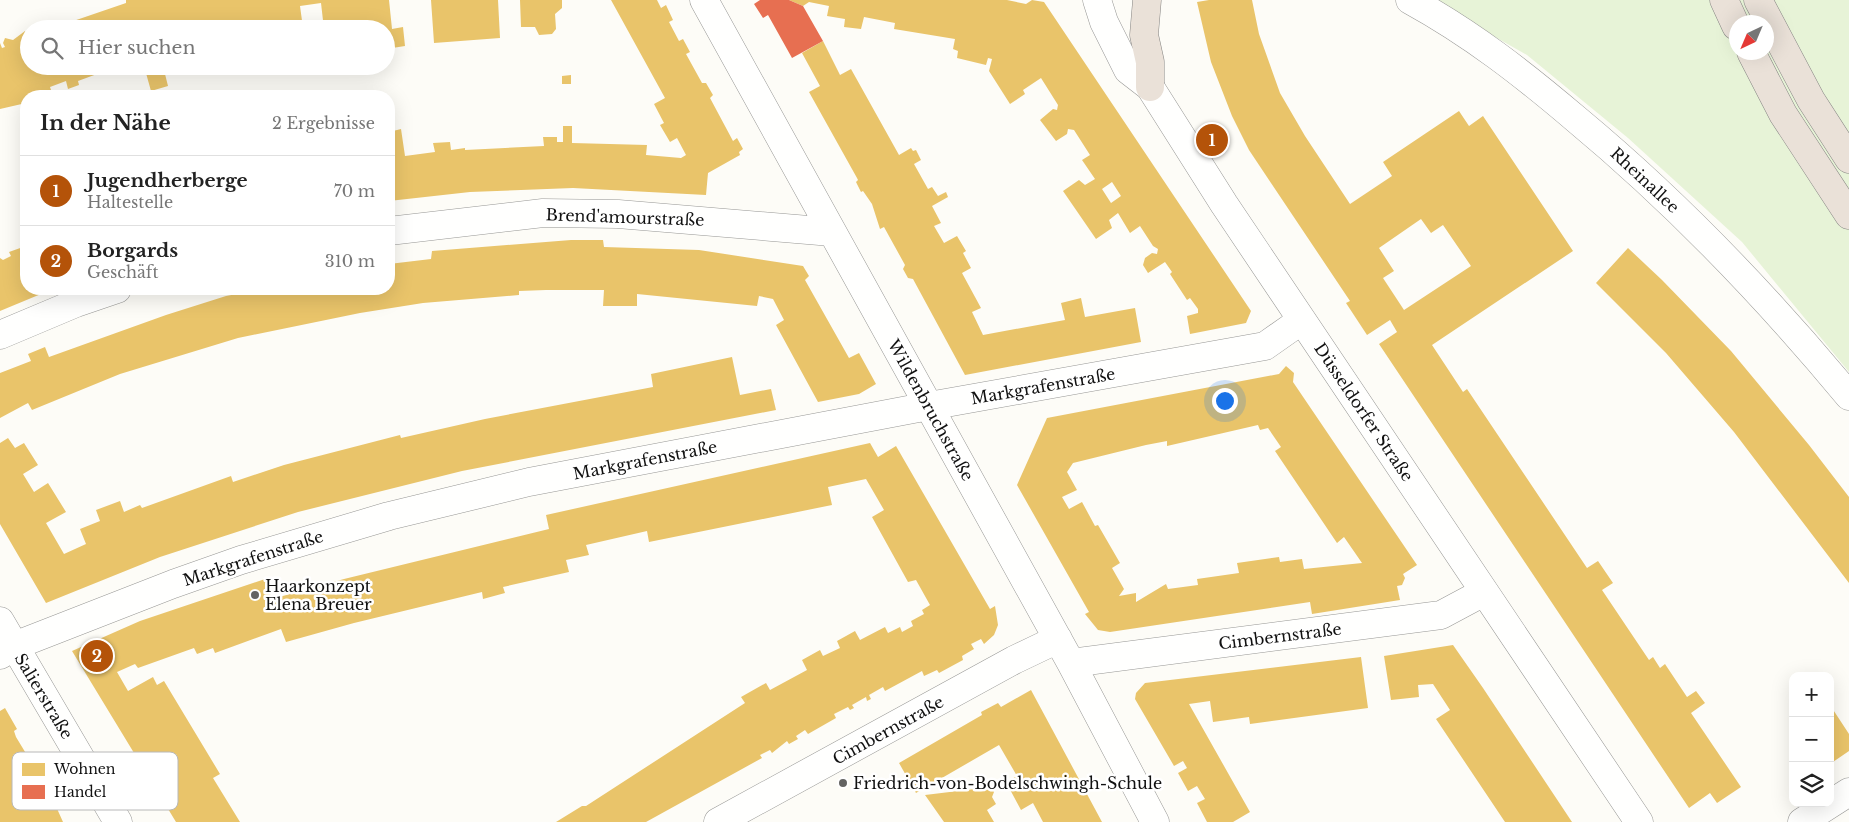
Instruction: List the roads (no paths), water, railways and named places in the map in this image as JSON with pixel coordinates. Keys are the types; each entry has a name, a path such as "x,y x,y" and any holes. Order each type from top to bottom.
{"highway":[{"path":"1148,0 1144,35 1150,62 1150,87"},
{"path":"1724,0 1731,15"},
{"path":"1758,0 1811,100 1849,159"},
{"path":"1754,60 1783,114 1849,215"}],"street":[{"name":"Wildenbruchstraße","path":"704,0 1058,639 1155,822"},
{"name":"Düsseldorfer Straße","path":"1097,0 1104,22 1128,70 1150,87 1224,204 1639,822"},
{"name":"Rheinallee","path":"1410,0 1472,37 1510,63 1615,151 1726,257 1800,336 1849,396"},
{"name":"Brend'amourstraße","path":"395,230 543,213 618,214 832,232"},
{"path":"0,335 99,295"},
{"name":"Markgrafenstraße","path":"7,651 173,584 241,560 389,516 529,482 929,406 1265,346 1302,320"},
{"name":"Cimbernstraße","path":"1071,663 1440,614 1461,606 1484,592"},
{"name":"Salierstraße","path":"0,621 7,651 73,752"},
{"name":"Cimbernstraße","path":"718,822 1014,660 1058,639"},
{"path":"1802,822 1849,792"},
{"name":"Salierstraße","path":"110,810 118,822"}],"place":[{"name":"Jugendherberge","path":"1212,140"},
{"name":"Haarkonzept Elena Breuer","path":"255,595"},
{"name":"Borgards","path":"97,656"},
{"name":"Friedrich-von-Bodelschwingh-Schule","path":"843,783"}]}
